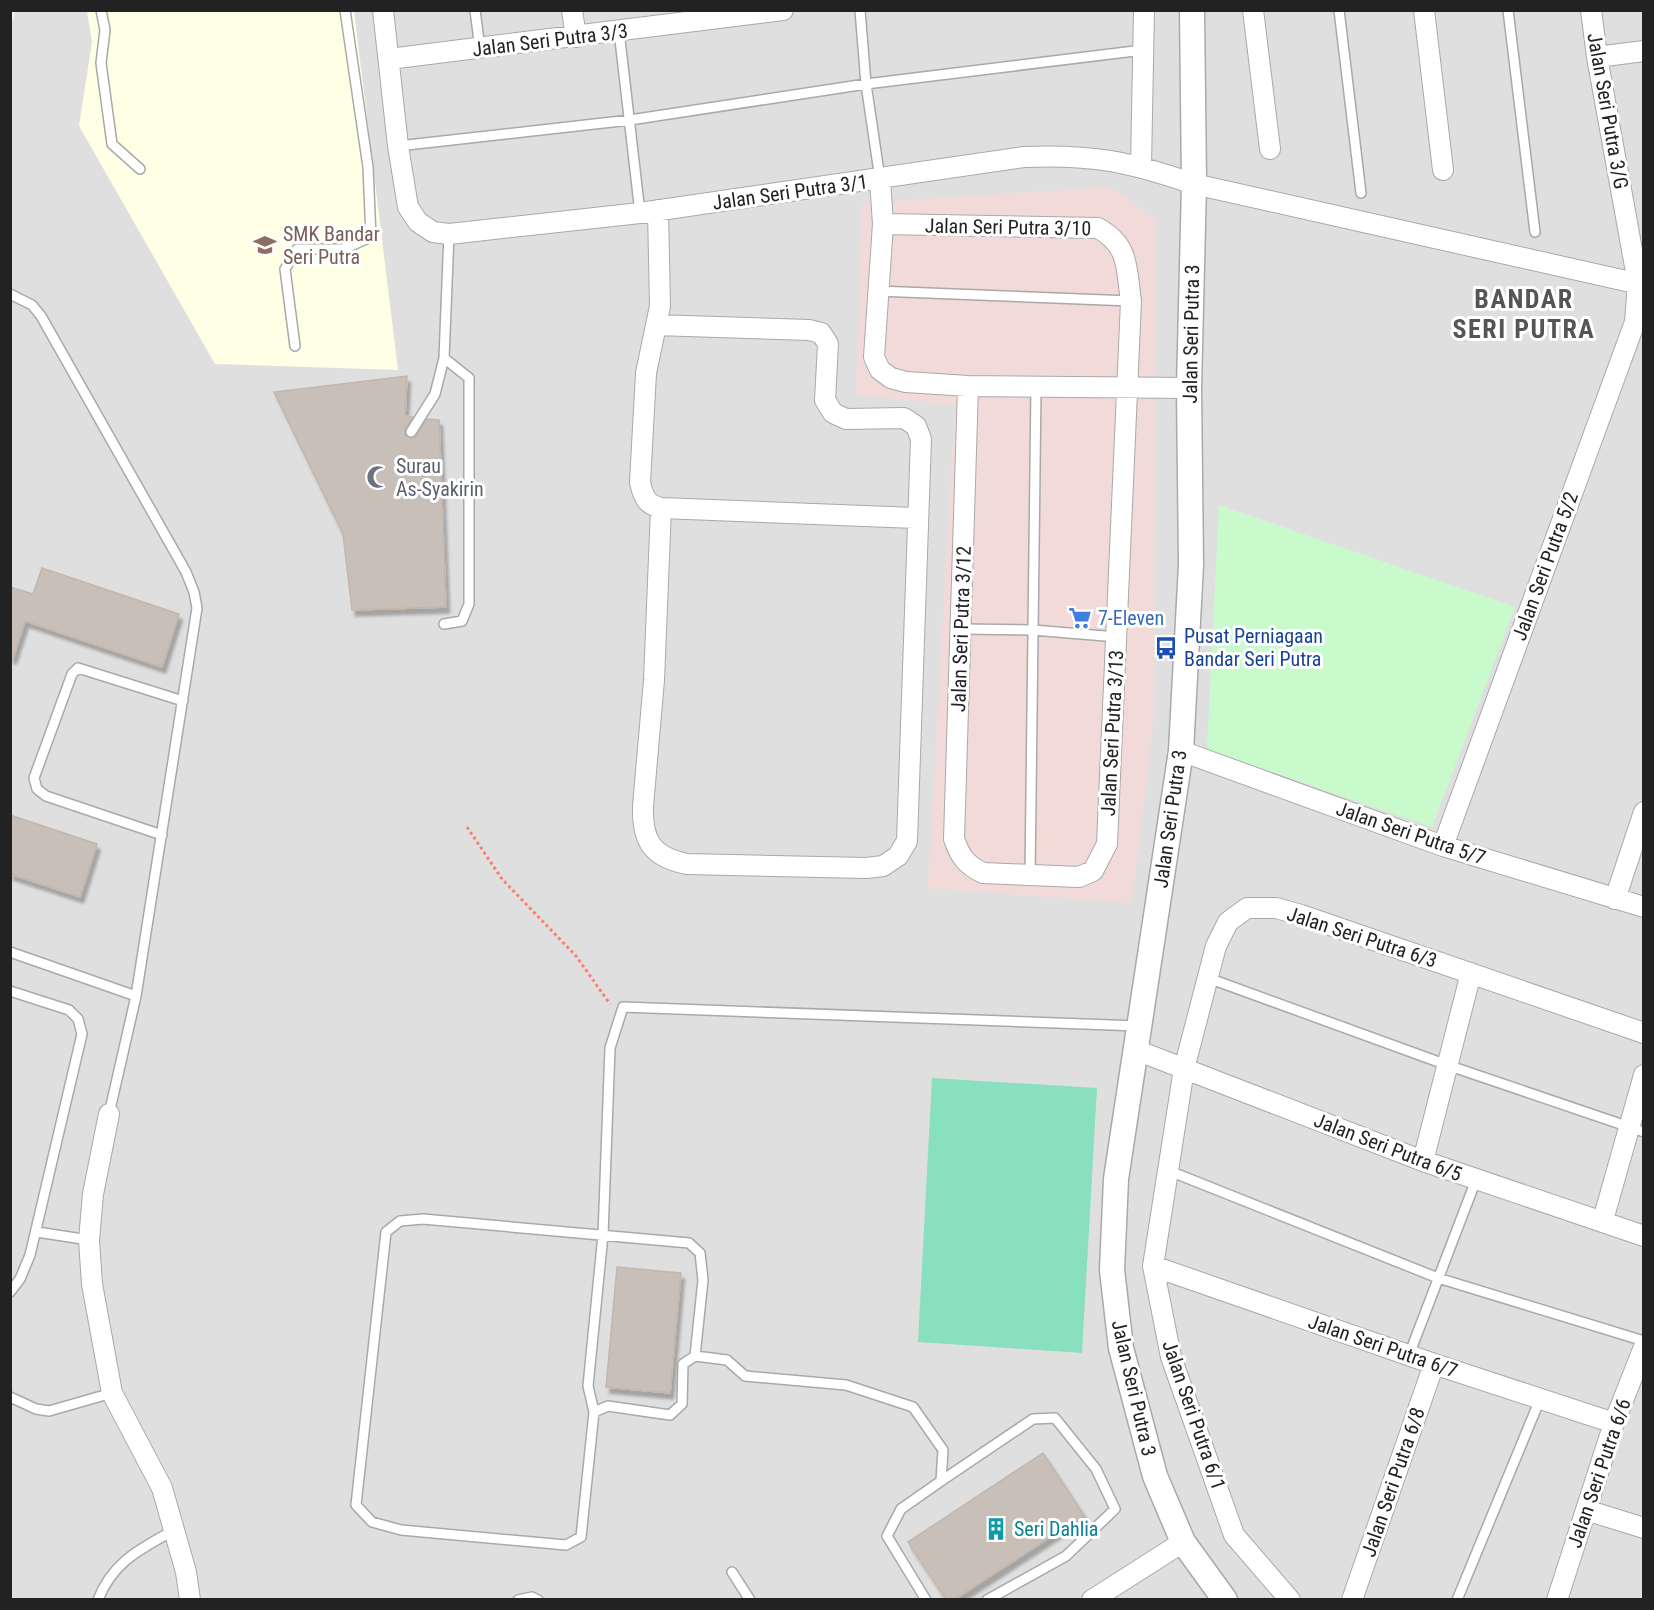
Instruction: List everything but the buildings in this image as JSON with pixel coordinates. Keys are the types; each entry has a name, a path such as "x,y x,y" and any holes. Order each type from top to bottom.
{"street":[{"name":"Jalan Seri Putra 3/1","path":"383,10 398,146 408,207 418,222 433,232 449,234 649,211 1024,157 1065,155 1104,158 1141,166 1194,184 1641,284"},
{"path":"572,10 576,37"},
{"path":"1141,166 1144,10"},
{"name":"Jalan Seri Putra 3","path":"1192,10 1194,184 1189,388 1191,565 1181,751 1116,1179 1112,1270 1121,1348 1155,1476 1183,1542 1225,1599"},
{"path":"1253,10 1270,149"},
{"path":"1424,10 1443,170"},
{"name":"Jalan Seri Putra 3/G","path":"1591,10 1597,57 1641,284"},
{"name":"Jalan Seri Putra 3/3","path":"389,59 773,11"},
{"path":"1597,57 1644,51"},
{"path":"880,179 883,224 874,357 880,370 891,378 906,382 968,386 1189,388"},
{"path":"649,211 660,296 646,372 640,483 643,496 652,506 662,508 916,518"},
{"name":"Jalan Seri Putra 3/10","path":"883,224 1098,228 1114,237 1123,251"},
{"name":"Jalan Seri Putra 3/13","path":"970,867 983,873 1030,877 1079,877 1093,871 1107,844 1131,301 1123,251"},
{"name":"Jalan Seri Putra 5/2","path":"1443,846 1639,323 1641,284"},
{"path":"656,326 719,326 821,333 828,344 825,400 833,413 846,419 904,418 916,426 921,439 916,518 907,841 898,856 883,866 866,868 687,864 671,861 658,853 646,839 642,823 654,680 662,508"},
{"name":"Jalan Seri Putra 3/12","path":"968,386 954,839 960,855 970,867"},
{"name":"Jalan Seri Putra 5/7","path":"1181,751 1443,846 1644,907"},
{"path":"1615,899 1643,816"},
{"name":"Jalan Seri Putra 6/3","path":"1184,1069 1216,946 1228,922 1247,908 1276,908 1301,915 1644,1033"},
{"path":"1423,1161 1471,973"},
{"name":"Jalan Seri Putra 6/5","path":"1136,1050 1423,1161 1603,1220 1644,1236"},
{"name":"Jalan Seri Putra 6/1","path":"1184,1069 1153,1266 1171,1357 1234,1535 1290,1599"},
{"path":"1603,1220 1636,1130 1644,1075"},
{"path":"109,1114 93,1194 89,1240 92,1284 112,1394 162,1488 186,1572 190,1599"},
{"name":"Jalan Seri Putra 6/7","path":"1153,1266 1434,1364 1541,1397 1614,1423"},
{"name":"Jalan Seri Putra 6/6","path":"1557,1599 1614,1423 1644,1347"},
{"name":"Jalan Seri Putra 6/8","path":"1352,1599 1434,1364"},
{"path":"1586,1510 1644,1528"},
{"path":"1092,1599 1183,1542"}],"lane":[{"path":"101,10 105,30 101,63 112,144 140,170"},
{"path":"295,346 285,269 297,249 343,249 371,237 368,167 345,10"},
{"path":"475,10 480,49"},
{"path":"860,10 866,84 880,179"},
{"path":"1339,10 1361,193"},
{"path":"1508,10 1535,232"},
{"path":"619,31 630,120 649,211"},
{"path":"398,146 630,120 866,84 1143,50"},
{"path":"411,432 435,394 444,358 449,234"},
{"path":"877,291 1131,301"},
{"path":"10,294 32,305 41,316 194,592 196,624 136,996 109,1114"},
{"path":"444,358 469,378 470,421 469,604 462,621 444,624"},
{"path":"1030,877 1036,387"},
{"path":"962,629 1034,630 1117,636"},
{"path":"162,835 46,796 37,789 34,778 72,674 78,668 183,701"},
{"path":"10,952 136,996"},
{"path":"1207,978 1447,1065 1636,1130"},
{"path":"10,991 69,1010 78,1019 82,1034 37,1232 20,1280 10,1292"},
{"path":"695,1356 703,1280 700,1253 689,1242 603,1235 423,1219 400,1221 386,1232 356,1506 372,1522 401,1530 566,1545 581,1537 594,1412 588,1386 603,1235 610,1048 623,1007 1140,1026"},
{"path":"1167,1170 1438,1278 1644,1341"},
{"path":"1409,1355 1476,1180"},
{"path":"37,1232 89,1240"},
{"path":"594,1412 608,1406 670,1415 682,1404 683,1364 695,1356 728,1360 745,1376 846,1385 913,1407 943,1450 941,1481"},
{"path":"10,1397 36,1409 49,1411 112,1394"},
{"path":"1457,1599 1541,1397"},
{"path":"926,1599 887,1536 901,1509 1033,1419 1055,1418 1096,1468 1115,1509 1066,1556 987,1599"},
{"path":"98,1599 106,1581 124,1559 174,1530"},
{"path":"732,1572 750,1599"},
{"path":"518,1599 538,1599"}],"path":[{"path":"467,827 502,879 576,956 620,1018"}],"shaded area":[{"name":"BANDAR SERI PUTRA","path":"16,11 1643,11 1643,1599 11,1600 10,28"},
{"name":"SMK Bandar Seri Putra","path":"87,11 354,11 398,370 215,364 79,126 92,42"},
{"path":"1111,187 1155,220 1154,714 1132,903 928,888 955,405 856,395 862,203"}],"green space":[{"path":"1219,505 1515,607 1432,827 1207,750"},
{"path":"932,1078 1097,1088 1082,1353 918,1342"}],"place":[{"name":"SMK Bandar Seri Putra","path":"265,245"},
{"name":"Surau As-Syakirin","path":"378,477"},
{"name":"7-Eleven","path":"1080,618"},
{"name":"Pusat Perniagaan Bandar Seri Putra","path":"1166,648"},
{"name":"Seri Dahlia","path":"996,1529"}],"district":[{"name":"BANDAR SERI PUTRA","path":"1524,314"}]}
